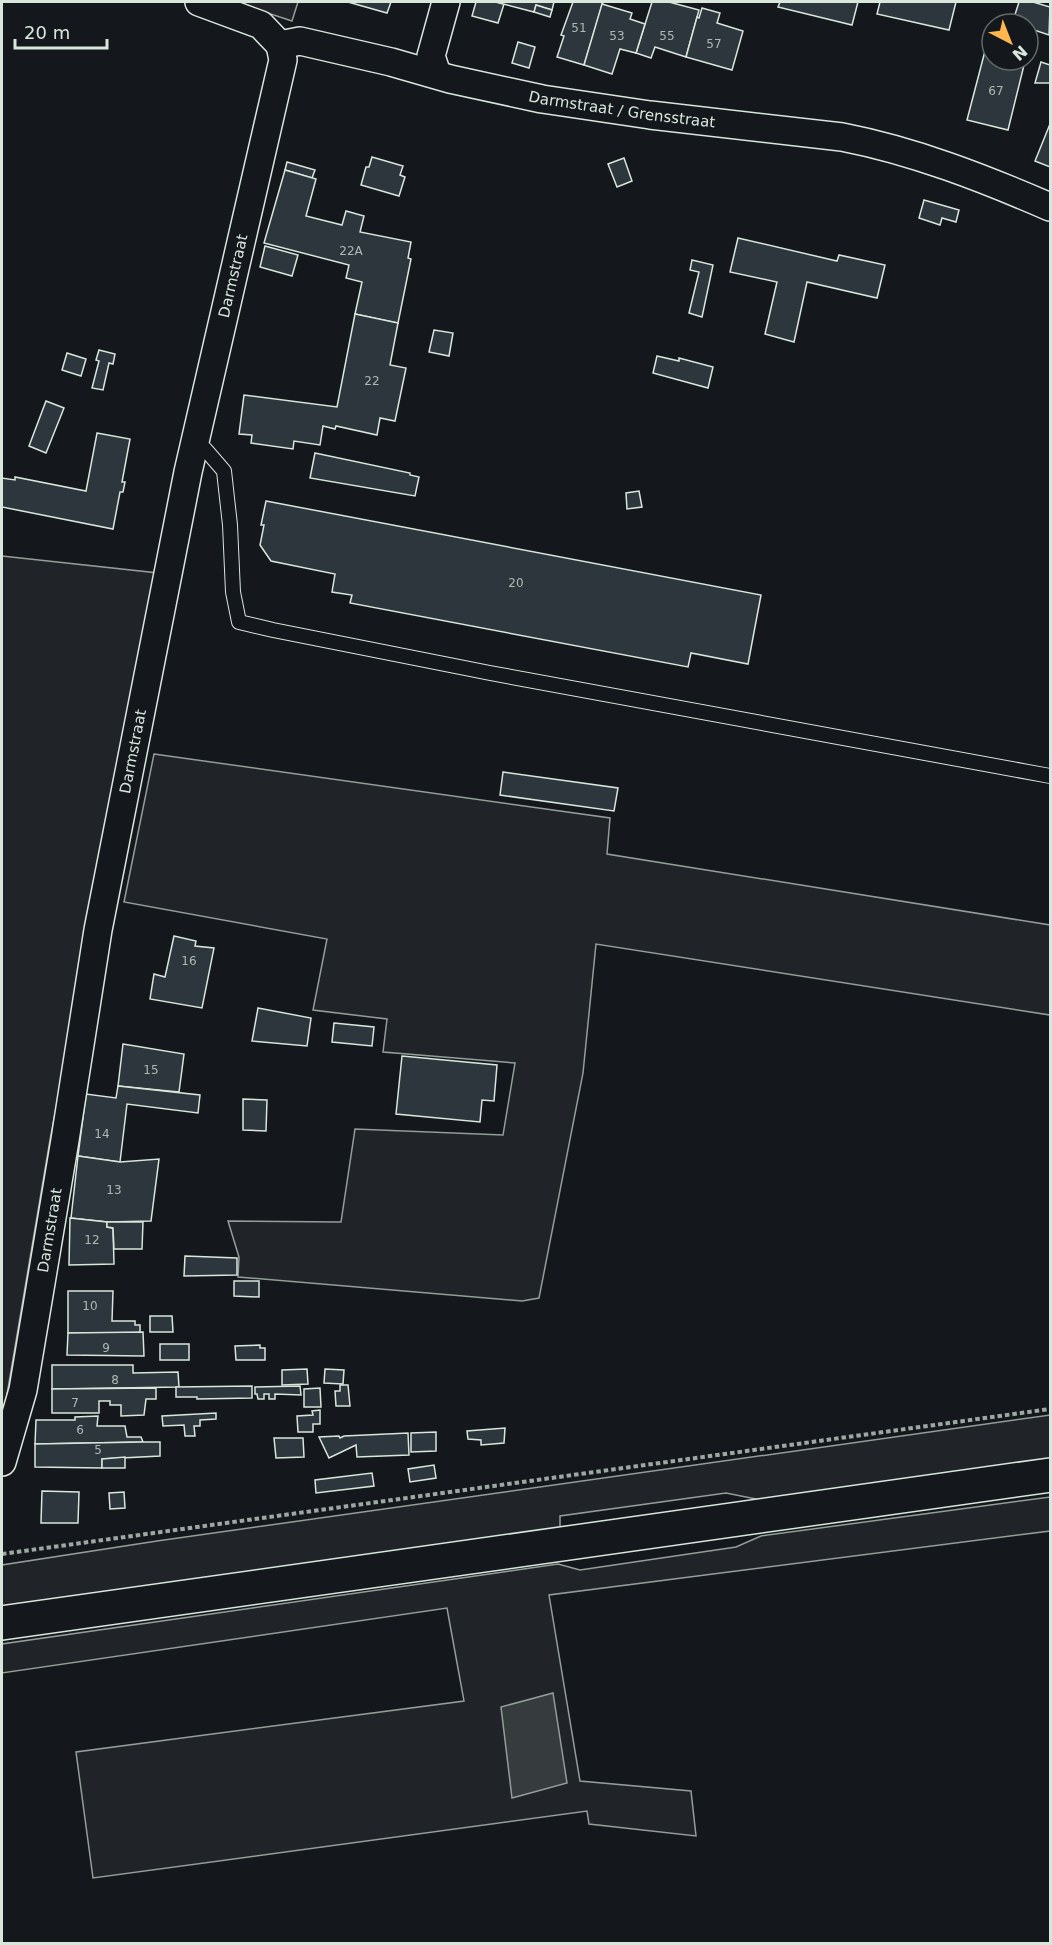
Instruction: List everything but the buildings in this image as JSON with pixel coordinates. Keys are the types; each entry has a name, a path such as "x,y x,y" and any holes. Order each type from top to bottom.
{"main road":[{"path":"2,1623 1050,1475"}],"street":[{"path":"199,2 261,25 280,45"},
{"path":"437,74 431,56 446,2"},
{"name":"Darmstraat / Grensstraat","path":"280,45 300,41 391,62 437,74 450,80 542,99 650,115 870,142 985,178 1050,207"},
{"name":"Darmstraat","path":"2,1462 23,1390 98,930 194,447 284,60 280,45"}],"lane":[{"path":"194,447 205,449 224,471 230,525 233,592 239,622 478,670 1050,776"}],"path":[{"path":"2,1554 1050,1409"}],"shaded area":[{"path":"234,2 298,2 292,21"},
{"path":"2,556 158,573 50,1140 2,1424"},
{"path":"154,754 610,818 607,854 1050,925 1050,1015 596,944 583,1073 539,1298 522,1301 238,1277 239,1257 228,1221 341,1222 355,1129 503,1135 515,1063 383,1052 387,1019 313,1010 327,939 124,902"},
{"path":"1050,1415 1050,1460 761,1500 726,1493 560,1516 560,1529 2,1606 2,1565"},
{"path":"1050,1497 1050,1531 549,1595 580,1781 691,1791 696,1836 589,1824 587,1811 93,1878 76,1752 464,1701 447,1608 2,1673 2,1644 558,1564 580,1570 736,1547 761,1536"},
{"path":"553,1693 567,1783 512,1798 501,1707"}]}
